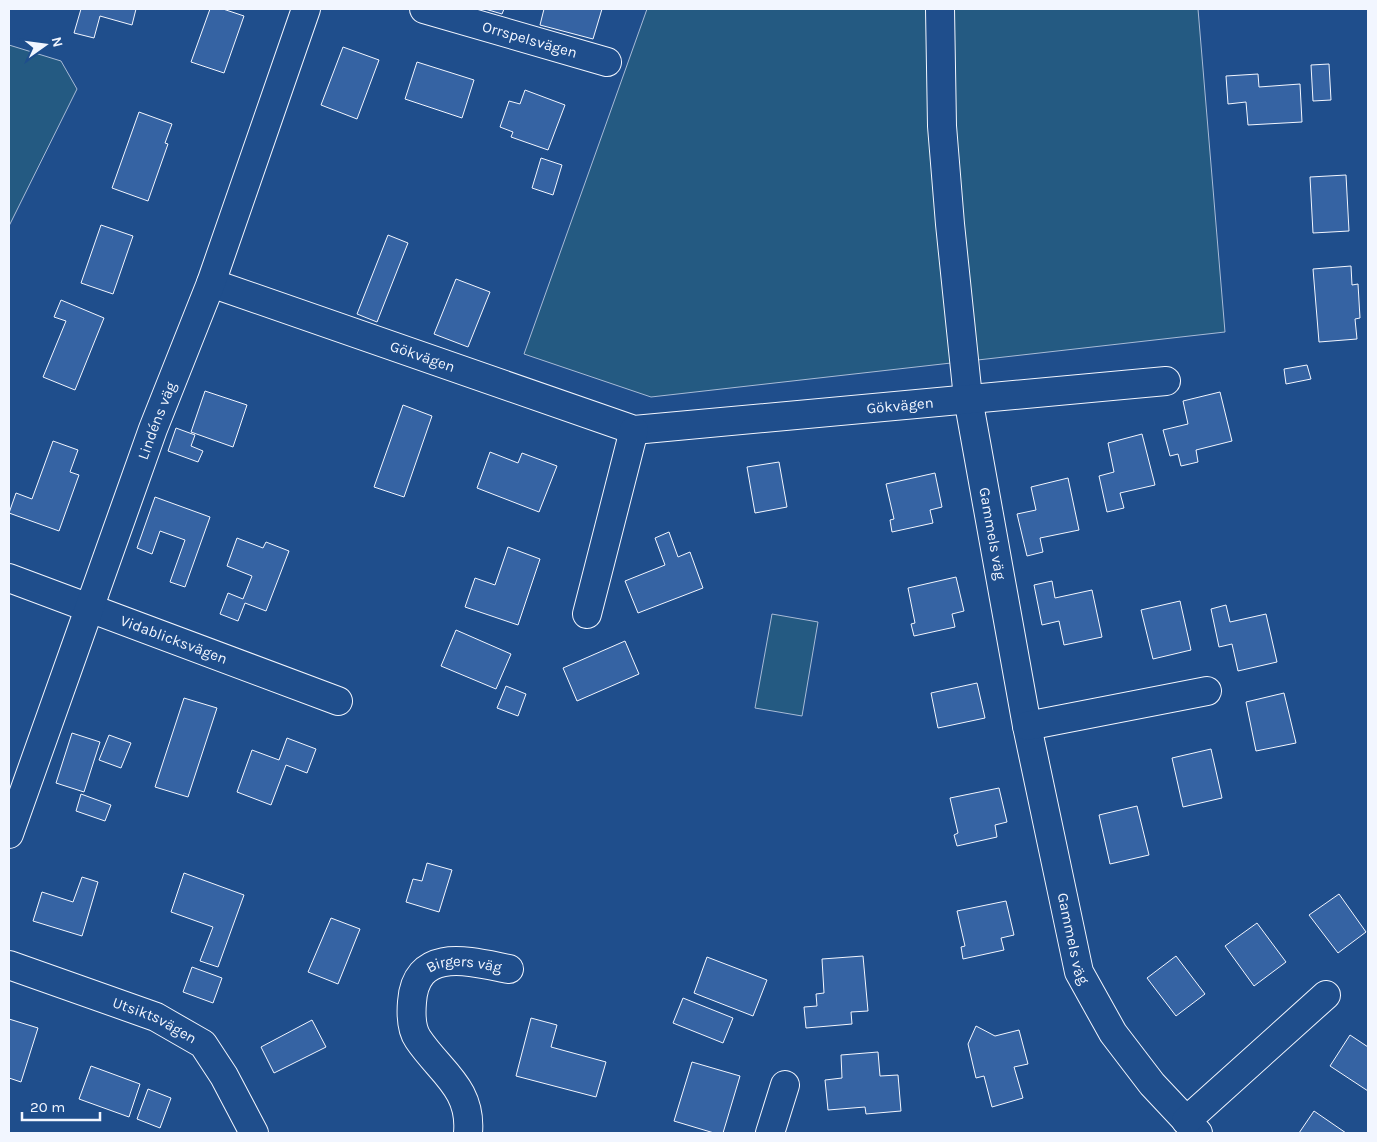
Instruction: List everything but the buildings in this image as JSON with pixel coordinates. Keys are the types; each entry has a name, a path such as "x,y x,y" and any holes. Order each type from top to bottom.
{"street":[{"name":"Lindéns väg","path":"9,834 91,608 153,429 211,283 306,9"},
{"name":"Orrspelsvägen","path":"424,9 607,62"},
{"name":"Gammels väg","path":"940,9 942,126 968,398 1027,726 1079,972 1113,1033 1152,1084 1192,1127 1326,995"},
{"name":"Gökvägen","path":"211,283 634,430 1166,381"},
{"path":"587,614 634,430"},
{"name":"Vidablicksvägen","path":"9,578 338,701"},
{"path":"1027,726 1207,691"},
{"name":"Birgers väg","path":"468,1133 469,1120 466,1106 457,1085 417,1038 411,1018 413,992 423,973 437,962 458,960 509,969"},
{"name":"Utsiktsvägen","path":"9,965 156,1017 203,1044 224,1076 254,1133"},
{"path":"770,1133 785,1086"}],"shaded area":[{"path":"647,9 1198,9 1225,332 651,397 524,354"},
{"path":"9,45 61,61 77,89 9,226"},
{"path":"772,614 818,622 802,716 755,708"}]}
